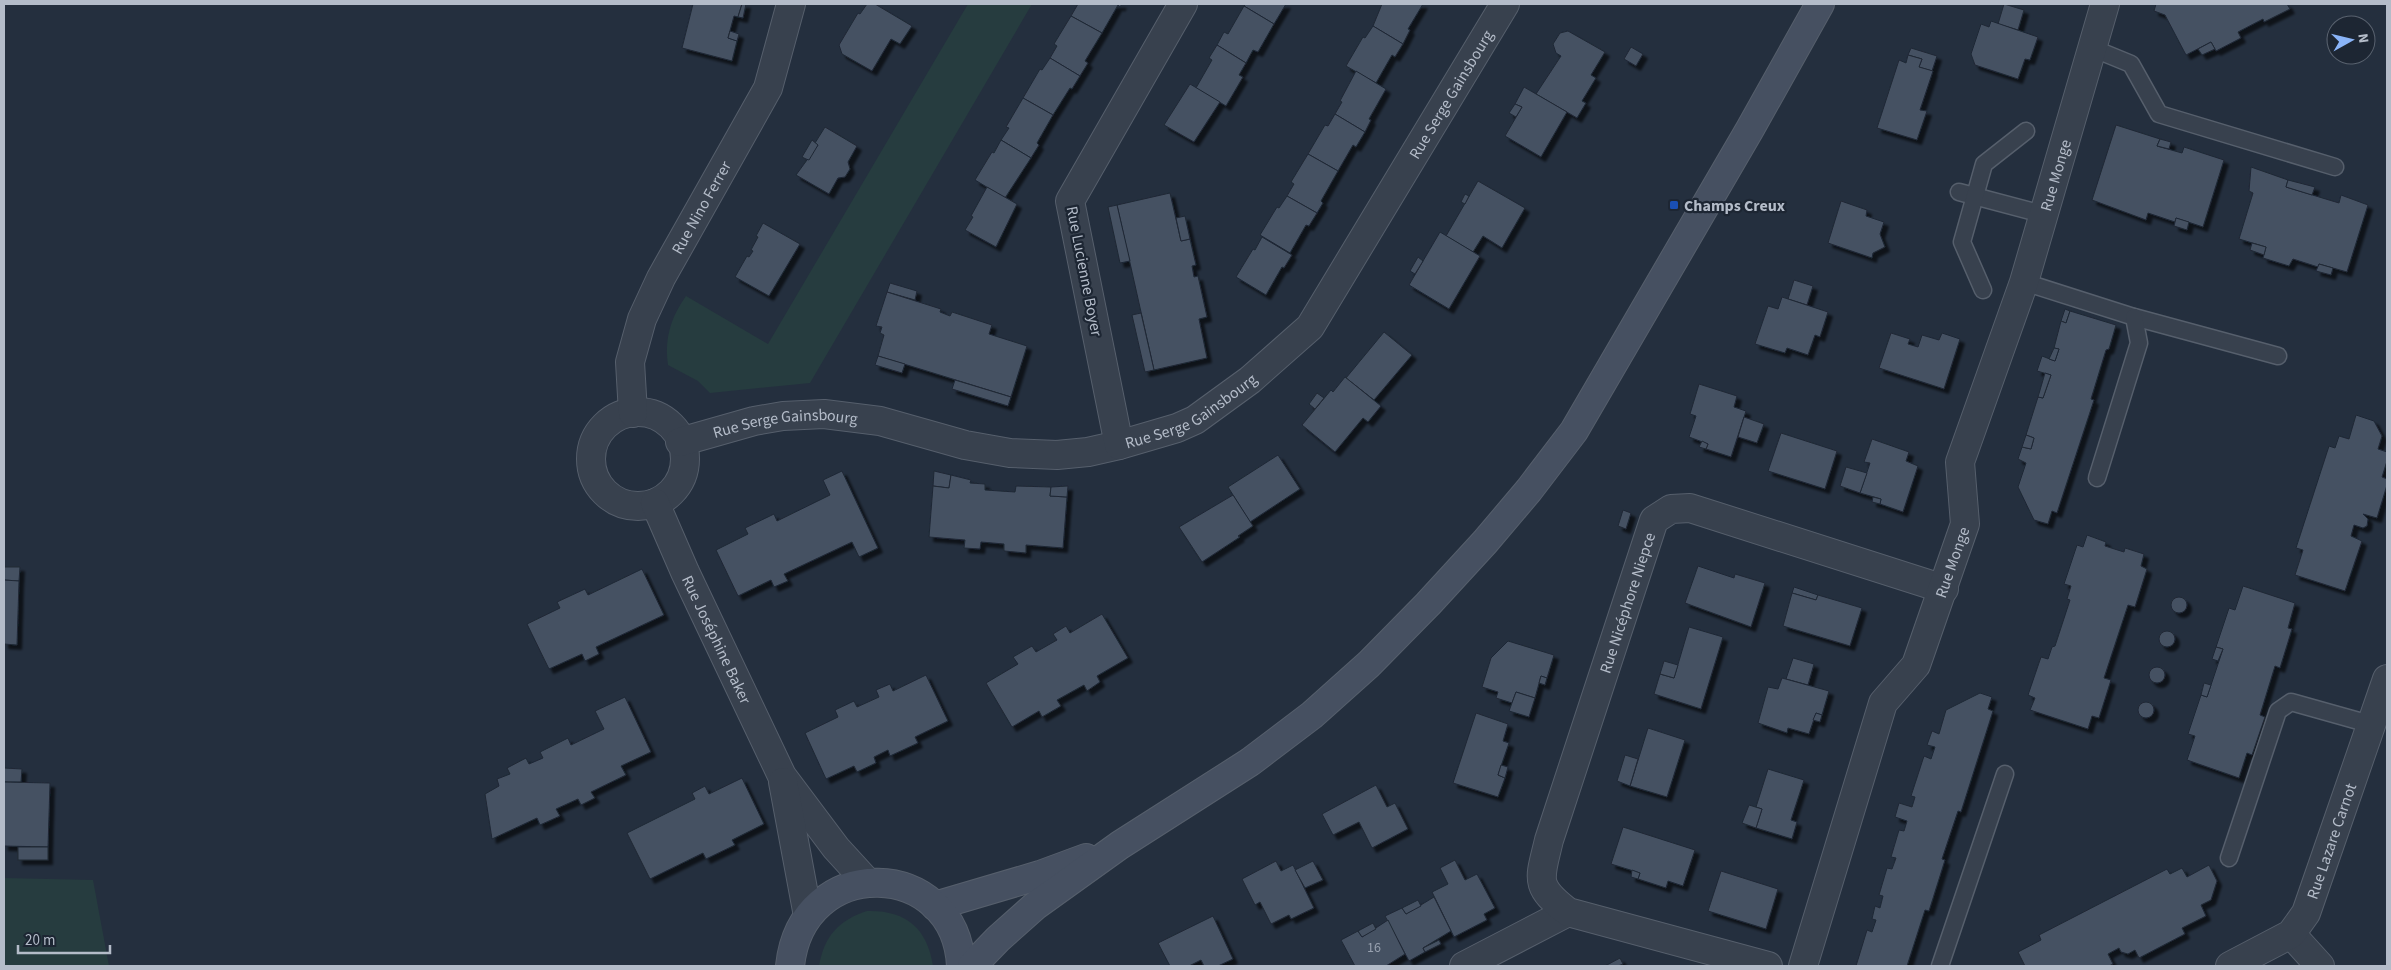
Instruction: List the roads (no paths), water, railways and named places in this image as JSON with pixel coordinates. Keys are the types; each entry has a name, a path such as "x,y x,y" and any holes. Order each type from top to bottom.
{"main road":[{"path":"972,966 998,939 1035,906 1120,845 1250,762 1312,715 1369,664 1428,604 1529,490 1574,431 1745,138 1820,4"},
{"path":"935,906 1040,875 1120,845"},
{"path":"790,966 792,948 802,924 818,904 839,890 868,883 890,883 914,891 935,906 951,926 960,951 961,966"}],"street":[{"name":"Rue Nino Ferrer","path":"633,413 630,362 642,319 660,278 768,88 791,4"},
{"name":"Rue Lucienne Boyer","path":"1119,445 1070,201 1183,4"},
{"name":"Rue Serge Gainsbourg","path":"680,442 754,421 824,414 880,420 965,445 1010,453 1057,455 1088,452 1119,445 1177,428 1195,420 1250,380 1310,326 1505,4"},
{"name":"Rue Monge","path":"1803,966 1883,703 1916,665 1944,589 1965,524 1960,462 2024,282 2042,214 2105,4"},
{"path":"633,413 645,413 659,417 670,426 680,442 684,459 680,480 671,492 655,502 646,506 631,506 617,502 605,493 596,481 592,467 592,452 596,438 605,426 616,418 633,413"},
{"name":"Rue Joséphine Baker","path":"655,502 685,572 782,776 836,848 868,883"},
{"name":"Rue Nicéphore Niepce","path":"1768,966 1568,912 1550,898 1540,879 1549,840 1654,520 1671,509 1690,508 1944,589"},
{"name":"Rue Lazare Carnot","path":"2230,966 2291,934 2306,913 2387,679"},
{"name":"Rue Joséphine Baker","path":"782,776 808,916"},
{"path":"1464,966 1568,912"},
{"path":"2291,934 2320,966"}],"lane":[{"path":"2092,48 2131,64 2159,114 2335,167"},
{"path":"1983,290 1962,242 1967,194 1984,164 2026,131"},
{"path":"1967,194 2042,214"},
{"path":"2024,282 2134,317 2278,356"},
{"path":"2097,478 2138,343 2134,317"},
{"path":"2230,858 2278,711 2290,702 2372,725"},
{"path":"1940,966 2005,774"}],"place":[{"name":"Champs Creux","path":"1674,205"}]}
